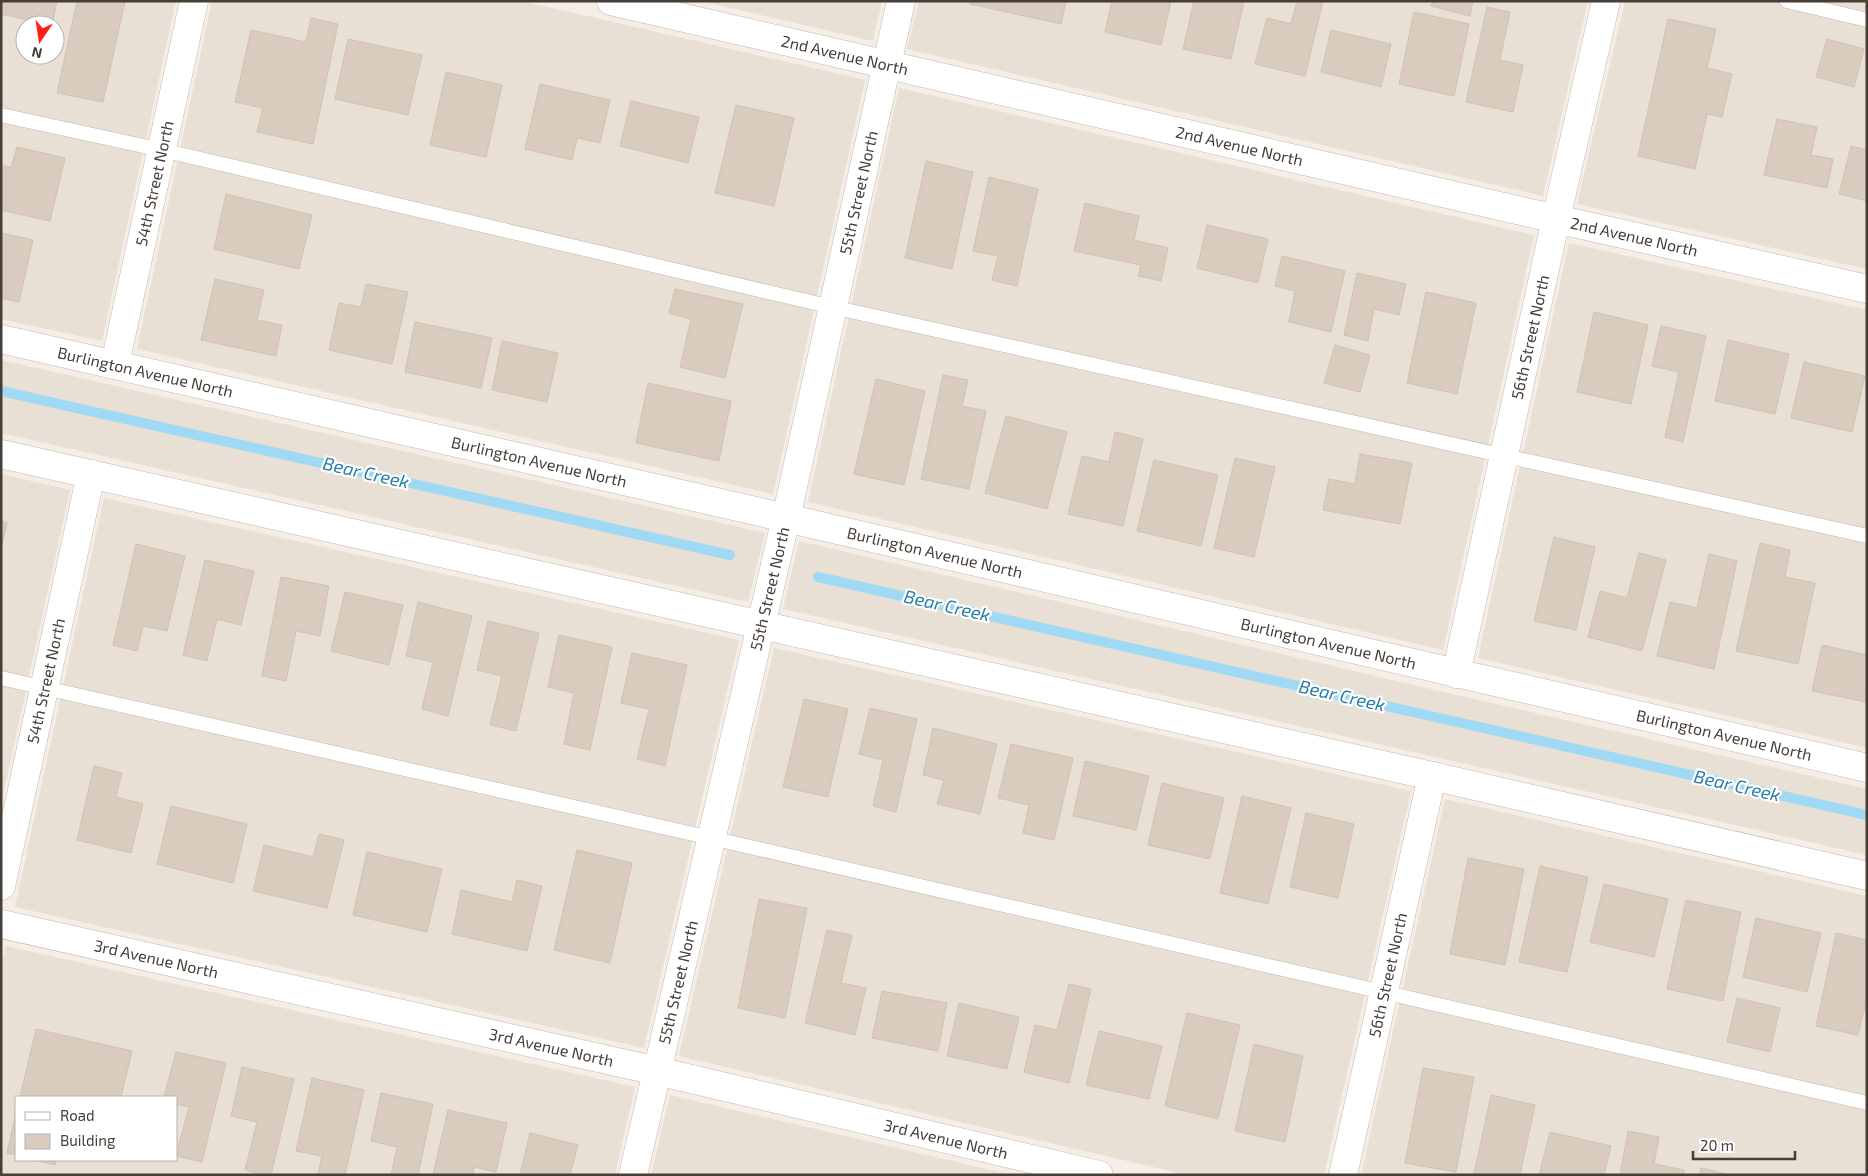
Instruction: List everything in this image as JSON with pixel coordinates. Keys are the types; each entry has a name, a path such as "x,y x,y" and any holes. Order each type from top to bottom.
{"street":[{"name":"54th Street North","path":"115,364 194,1"},
{"name":"2nd Avenue North","path":"611,1 1867,289"},
{"name":"55th Street North","path":"633,1175 786,518 900,1"},
{"name":"56th Street North","path":"1456,674 1606,1"},
{"name":"Burlington Avenue North","path":"1,339 1867,768"},
{"path":"1,454 1432,776 1867,876"},
{"name":"54th Street North","path":"1,886 91,474"},
{"name":"56th Street North","path":"1343,1175 1432,776"},
{"name":"3rd Avenue North","path":"1,924 657,1072 1099,1175"}],"lane":[{"path":"1787,1 1867,20"},
{"path":"1,115 162,150 832,308 1867,536"},
{"path":"1,678 711,838 1867,1103"}],"shaded area":[{"path":"1,1 176,1 102,341 1,319"},
{"path":"212,1 522,1 865,80 773,494 137,349"},
{"path":"701,1 882,1 873,41"},
{"path":"919,1 1588,1 1543,196 907,49"},
{"path":"1625,1 1867,1 1867,269 1577,204"},
{"path":"899,88 1534,235 1443,650 808,502"},
{"path":"1569,243 1867,310 1867,748 1478,658"},
{"path":"1,360 765,533 748,602 1,433"},
{"path":"1,474 70,490 1,804"},
{"path":"104,498 739,640 644,1048 15,907"},
{"path":"799,541 1867,789 1867,855 783,609"},
{"path":"774,648 1411,791 1324,1175 1187,1175 679,1056"},
{"path":"1445,799 1867,896 1867,1175 1361,1175"},
{"path":"6,946 635,1087 615,1175 1,1175 1,967"},
{"path":"670,1095 1012,1175 651,1175"}],"building":[{"path":"1,1 57,1 54,15 15,15 15,17 1,14"},
{"path":"77,1 125,1 103,102 57,93 63,65 65,65 65,56"},
{"path":"970,1 1066,1 1061,24 970,4"},
{"path":"1112,1 1171,1 1161,45 1105,32"},
{"path":"1194,1 1244,1 1231,59 1183,49"},
{"path":"1297,1 1323,1 1305,76 1255,64 1267,18 1291,24"},
{"path":"1433,1 1473,1 1470,16 1431,6"},
{"path":"1487,7 1510,12 1500,60 1523,65 1513,112 1466,102"},
{"path":"1414,12 1469,24 1454,96 1399,84"},
{"path":"311,18 338,24 313,144 257,132 263,108 235,102 251,30 306,42"},
{"path":"1668,19 1716,29 1707,68 1732,74 1722,117 1707,114 1695,169 1638,156"},
{"path":"1331,30 1391,44 1381,87 1321,72"},
{"path":"348,39 422,55 408,115 335,99"},
{"path":"1827,39 1864,49 1854,87 1816,77"},
{"path":"446,72 502,85 486,157 430,145"},
{"path":"540,84 610,100 600,143 577,138 572,160 525,149"},
{"path":"631,101 699,117 688,163 620,146"},
{"path":"736,105 794,118 774,206 715,193"},
{"path":"1777,119 1817,127 1811,155 1833,159 1827,188 1764,175"},
{"path":"1851,146 1867,150 1867,201 1839,194"},
{"path":"17,147 65,158 50,221 1,210 1,165 11,168"},
{"path":"926,161 973,172 952,269 905,258"},
{"path":"989,177 1038,189 1017,286 992,280 998,256 973,251"},
{"path":"226,194 312,215 299,269 214,249"},
{"path":"1085,203 1139,216 1134,240 1168,248 1161,281 1138,276 1141,265 1074,251"},
{"path":"1207,225 1268,239 1258,283 1197,268"},
{"path":"1,233 33,240 19,302 1,298"},
{"path":"1282,256 1345,271 1331,332 1289,322 1295,291 1275,286"},
{"path":"1357,273 1406,284 1399,315 1374,309 1368,341 1344,335"},
{"path":"215,279 264,290 257,320 282,325 276,356 201,340"},
{"path":"366,284 408,292 392,364 329,350 339,303 361,307"},
{"path":"675,289 743,304 725,378 680,367 691,319 669,313"},
{"path":"1426,292 1476,303 1457,394 1407,383"},
{"path":"1594,312 1648,325 1631,404 1577,392"},
{"path":"415,322 492,338 481,388 405,372"},
{"path":"1661,326 1706,336 1683,442 1665,437 1679,372 1652,366"},
{"path":"1728,340 1789,354 1775,414 1715,401"},
{"path":"502,341 558,353 547,402 492,390"},
{"path":"1335,345 1370,355 1360,392 1324,383"},
{"path":"1804,362 1865,376 1852,432 1791,418"},
{"path":"943,375 968,380 962,406 986,411 969,489 921,479"},
{"path":"876,379 925,391 904,485 854,474"},
{"path":"648,383 731,401 719,461 636,443"},
{"path":"1006,416 1067,432 1047,509 985,493"},
{"path":"1115,432 1143,439 1123,526 1068,514 1082,456 1109,462"},
{"path":"1360,454 1412,463 1400,524 1323,510 1329,479 1355,484"},
{"path":"1235,458 1275,467 1254,557 1214,548"},
{"path":"1154,460 1218,475 1201,546 1137,531"},
{"path":"1,521 7,523 1,549"},
{"path":"1554,537 1595,547 1576,630 1534,621"},
{"path":"1760,543 1790,550 1785,577 1815,583 1798,664 1736,651"},
{"path":"136,544 185,556 167,631 143,626 137,651 113,645"},
{"path":"1639,553 1666,560 1642,651 1588,637 1600,591 1627,598"},
{"path":"1709,554 1737,561 1714,669 1657,656 1670,602 1697,608"},
{"path":"205,560 254,571 241,625 217,619 207,661 183,655"},
{"path":"281,577 329,586 320,636 296,631 286,681 262,676"},
{"path":"345,592 403,605 389,665 331,651"},
{"path":"418,602 472,616 448,716 422,709 433,662 406,656"},
{"path":"488,621 539,633 516,731 490,725 502,676 477,670"},
{"path":"559,635 612,647 590,750 564,744 574,693 548,687"},
{"path":"1822,645 1867,655 1866,702 1812,691"},
{"path":"632,653 687,665 665,766 637,759 649,709 621,703"},
{"path":"804,699 848,709 828,797 783,787"},
{"path":"870,708 917,719 896,812 873,806 883,760 859,754"},
{"path":"933,728 997,744 980,814 937,804 944,780 923,775"},
{"path":"1011,744 1073,758 1054,840 1023,833 1029,805 998,798"},
{"path":"1085,761 1149,776 1136,830 1073,816"},
{"path":"94,766 122,773 116,797 143,804 131,853 77,840"},
{"path":"1162,783 1224,798 1210,859 1148,845"},
{"path":"1242,796 1291,808 1268,904 1220,893"},
{"path":"171,806 247,824 233,883 157,864"},
{"path":"1306,813 1354,824 1338,898 1290,887"},
{"path":"319,834 344,840 327,908 253,891 264,845 313,857"},
{"path":"577,850 632,863 610,963 554,950"},
{"path":"367,852 442,869 427,932 353,915"},
{"path":"1468,858 1524,869 1505,965 1450,954"},
{"path":"1540,866 1588,877 1567,972 1519,962"},
{"path":"517,880 542,886 527,951 452,934 461,890 512,902"},
{"path":"1604,884 1668,899 1654,957 1590,942"},
{"path":"759,899 807,908 785,1018 738,1008"},
{"path":"1686,900 1741,912 1723,1001 1667,989"},
{"path":"1756,918 1821,933 1807,992 1743,977"},
{"path":"827,930 852,935 841,983 866,988 855,1035 805,1023"},
{"path":"1836,933 1867,940 1867,998 1858,1035 1816,1026"},
{"path":"1069,984 1091,989 1069,1083 1024,1072 1035,1025 1057,1030"},
{"path":"882,991 947,1003 938,1051 872,1038"},
{"path":"1737,998 1780,1008 1770,1052 1727,1042"},
{"path":"959,1003 1019,1017 1007,1069 947,1056"},
{"path":"1187,1013 1240,1025 1218,1119 1165,1106"},
{"path":"36,1029 132,1051 121,1096 20,1096"},
{"path":"1099,1031 1162,1046 1149,1099 1086,1085"},
{"path":"1254,1044 1303,1056 1285,1142 1235,1131"},
{"path":"176,1052 226,1063 202,1162 178,1156 178,1148 189,1107 178,1104 178,1096 164,1096"},
{"path":"242,1067 294,1079 271,1175 263,1175 245,1170 257,1122 231,1116"},
{"path":"1423,1068 1474,1077 1456,1172 1405,1163"},
{"path":"312,1078 364,1090 345,1175 318,1175 322,1156 296,1151"},
{"path":"381,1093 433,1104 418,1175 391,1175 397,1147 371,1141"},
{"path":"1491,1095 1535,1105 1520,1175 1474,1174"},
{"path":"448,1110 507,1123 496,1172 474,1167 473,1175 433,1175"},
{"path":"15,1117 15,1155 7,1153"},
{"path":"1628,1131 1659,1137 1654,1164 1684,1170 1684,1175 1620,1175"},
{"path":"1550,1132 1611,1146 1604,1175 1539,1175"},
{"path":"530,1133 578,1145 570,1175 520,1175"},
{"path":"39,1161 56,1161 55,1165"},
{"path":"1701,1168 1730,1175 1700,1175"}],"waterway":[{"name":"Bear Creek","path":"1,391 730,555"},
{"name":"Bear Creek","path":"818,577 1867,815"}]}
